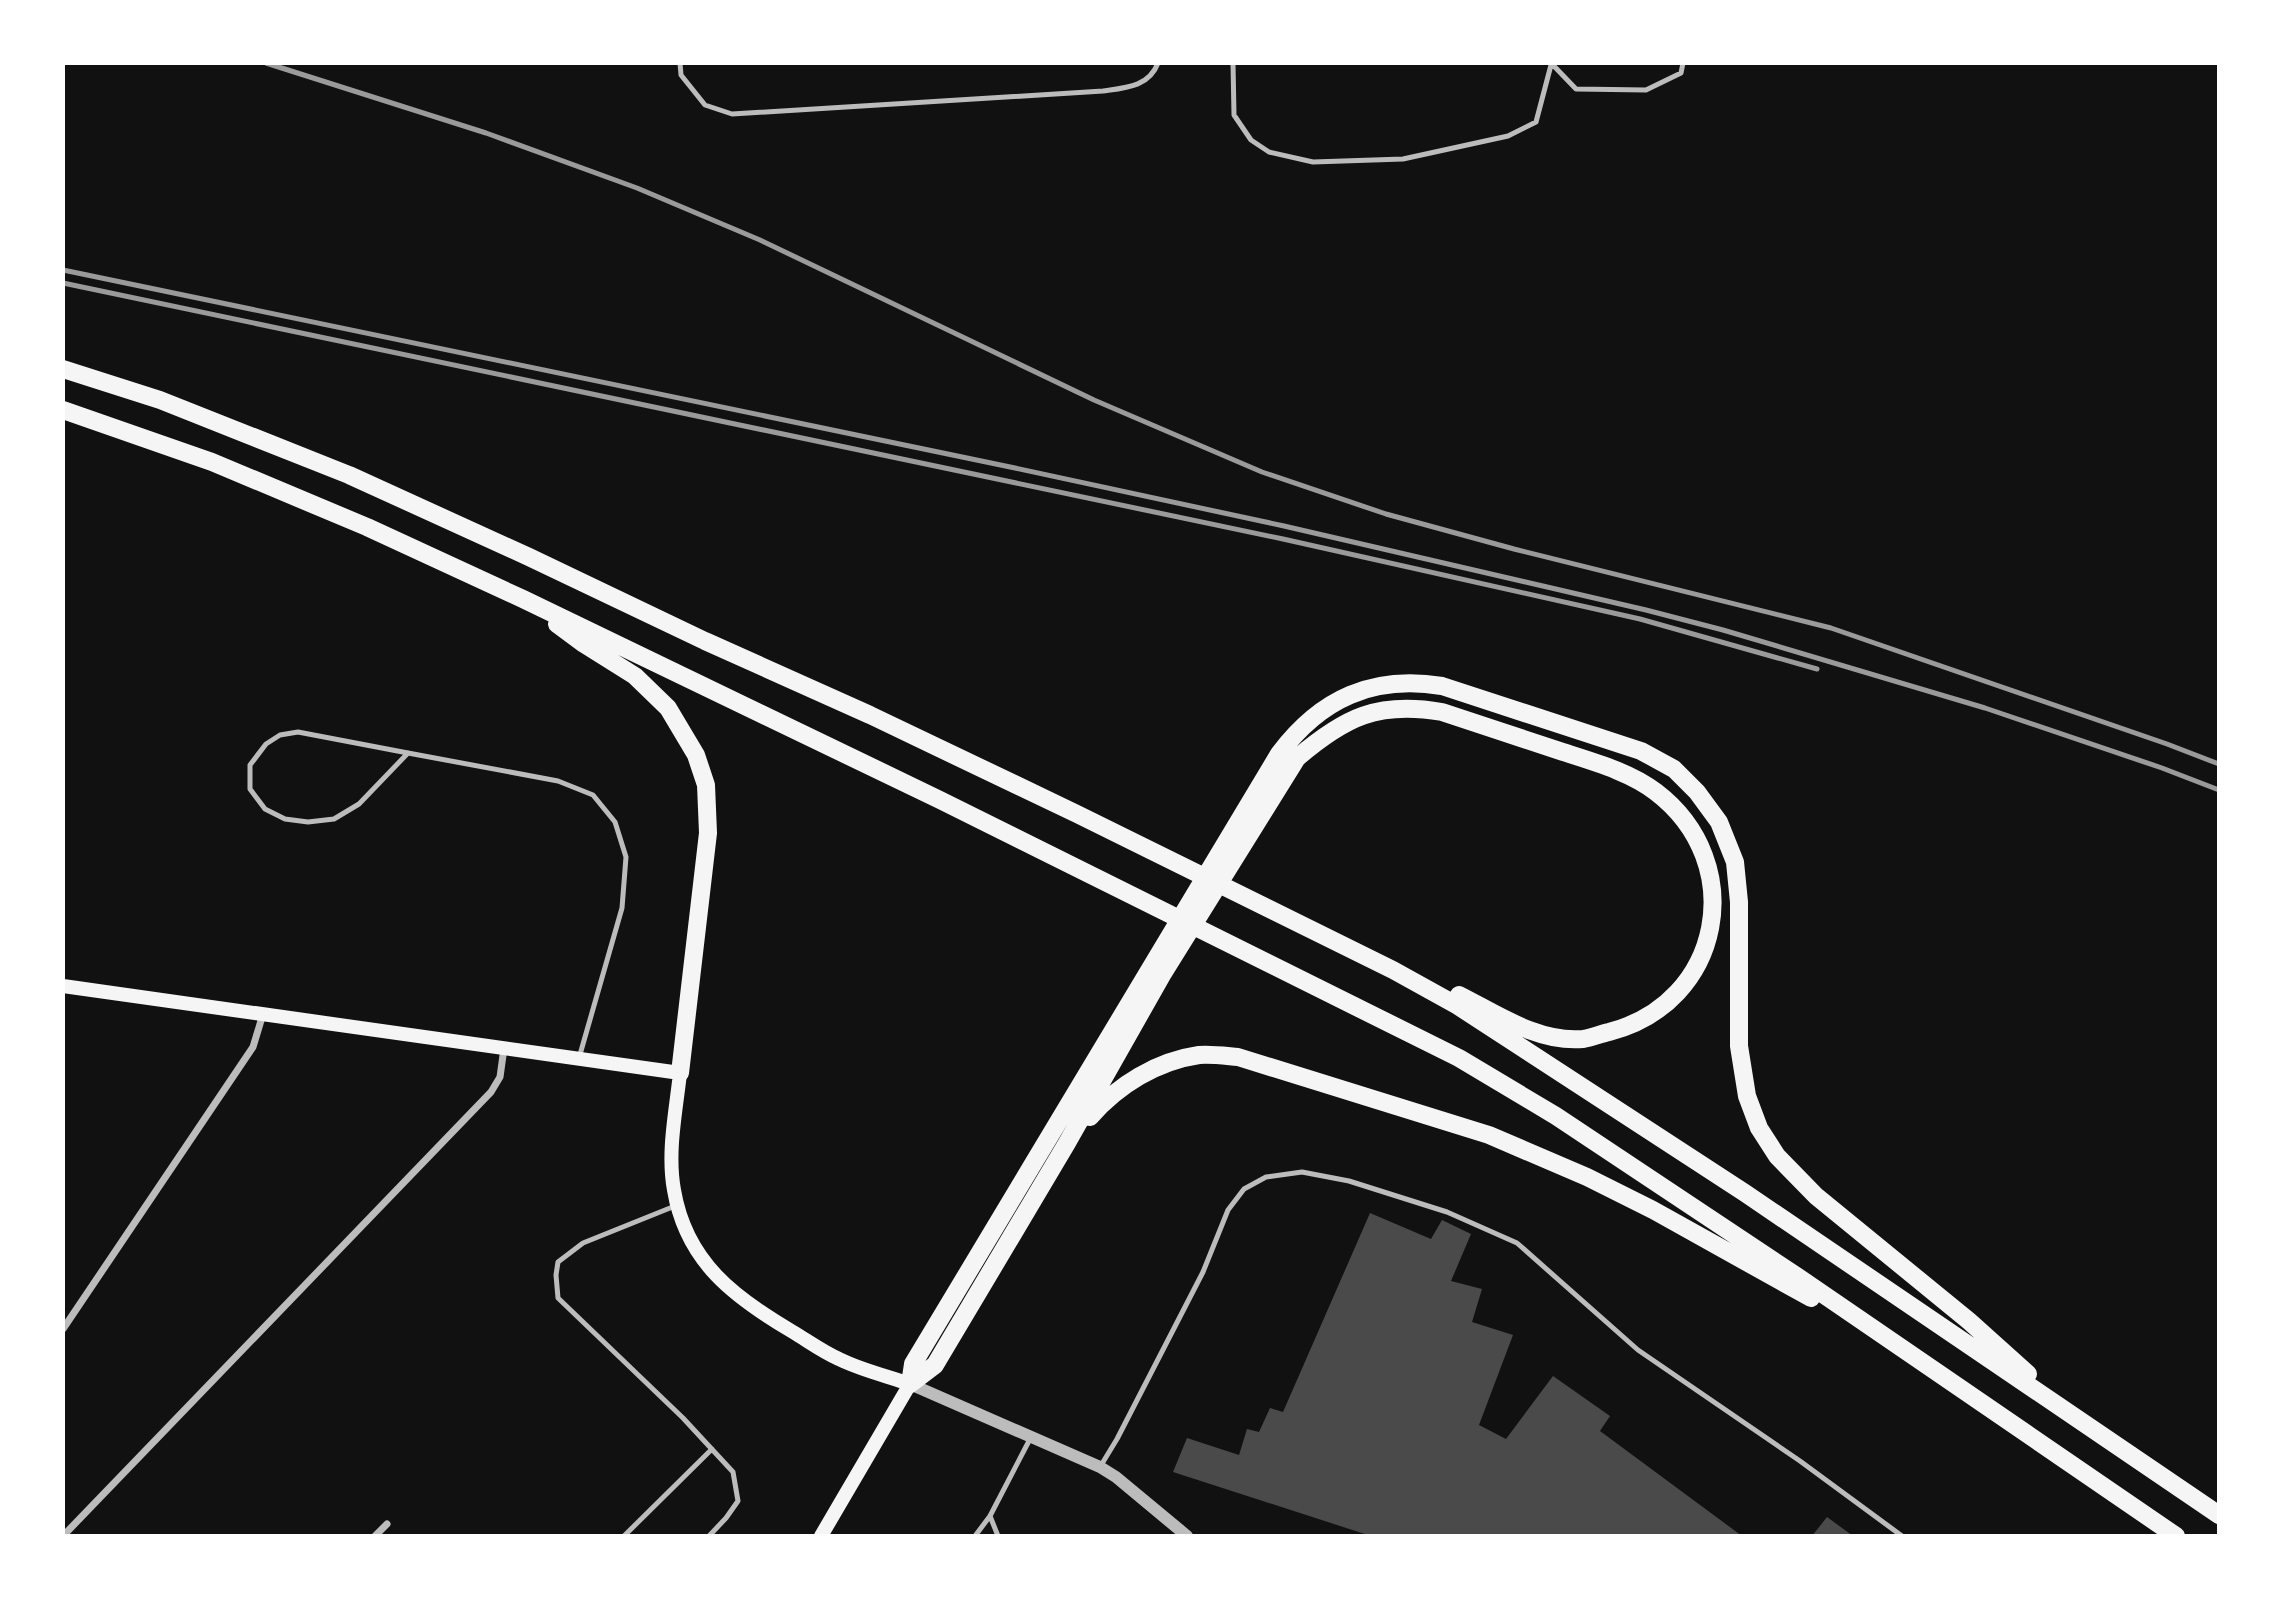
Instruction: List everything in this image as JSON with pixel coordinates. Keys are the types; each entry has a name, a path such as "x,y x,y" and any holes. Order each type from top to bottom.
{"main road":[{"path":"63,369 160,400 361,480 870,715 1394,970 1458,1006 1745,1193 2219,1514"},
{"path":"63,410 212,462 367,527 523,598 940,800 1459,1058 1556,1116 1786,1269 2176,1536"},
{"path":"523,598 584,644 635,676 668,708 696,755 706,785 708,833 672,1155 674,1191 685,1228 696,1250 724,1286 756,1310 839,1360 910,1384"},
{"path":"1243,830 1279,754 1296,732 1316,714 1349,694 1382,685 1421,683 1442,687 1641,751 1674,769 1697,792 1719,822 1735,862 1739,902 1739,1046 1747,1096 1759,1128 1777,1156 1816,1196 1969,1321 2077,1418"},
{"path":"910,1384 913,1364 1243,830 1297,758 1320,737 1349,720 1382,710 1421,709 1442,712 1586,760 1636,779 1656,792 1680,814 1700,844 1709,867 1712,910 1708,941 1697,965 1678,993 1655,1013 1625,1028 1583,1039 1558,1038 1532,1032 1457,994 1394,970"},
{"path":"821,1536 910,1384 934,1365 1067,1143 1156,971"},
{"path":"63,986 680,1073"},
{"path":"1067,1143 1096,1109 1125,1084 1161,1065 1200,1055 1238,1057 1489,1135 1587,1177 1653,1210 1898,1347"}],"street":[{"path":"63,1329 253,1047 264,1014"},
{"path":"63,1536 491,1092 500,1077 504,1048"},
{"path":"910,1384 1100,1467 1116,1477 1186,1536"},
{"path":"375,1536 387,1524"}],"lane":[{"path":"680,63 681,75 705,105 732,114 1103,91 1136,87 1154,73 1158,63"},
{"path":"1233,63 1234,115 1251,140 1269,152 1313,162 1403,159 1508,136 1536,122 1551,64"},
{"path":"1551,64 1576,89 1646,90 1681,73 1683,63"},
{"path":"408,753 359,804 334,819 308,822 285,819 265,809 250,789 250,765 266,744 280,735 298,732 558,781 593,795 615,822 626,857 621,908 579,1058"},
{"path":"1100,1467 1123,1428 1203,1272 1228,1210 1244,1189 1266,1177 1302,1172 1349,1181 1447,1212 1517,1243 1638,1350 1800,1461 1902,1536"},
{"path":"678,1205 583,1243 558,1262 558,1297 683,1418 733,1472 738,1501 709,1536"},
{"path":"975,1536 990,1516 1031,1436"},
{"path":"624,1536 712,1449"},
{"path":"990,1516 998,1536"}],"building":[{"path":"1370,1213 1431,1239 1442,1220 1471,1234 1451,1281 1482,1289 1472,1322 1513,1335 1479,1425 1506,1439 1553,1376 1610,1416 1600,1431 1742,1536 1371,1536 1173,1472 1187,1438 1239,1455 1247,1429 1259,1432 1270,1408 1283,1412"},
{"path":"1827,1517 1853,1536 1812,1536"}],"railway":[{"path":"266,63 486,133 637,188 760,240 1094,400 1262,472 1386,514 1514,549 1831,628 2219,764"},
{"path":"63,270 1015,468 1284,526 1646,610 1723,630 1985,708 2219,790"},
{"path":"63,283 1283,539 1640,619 1817,669"}]}
